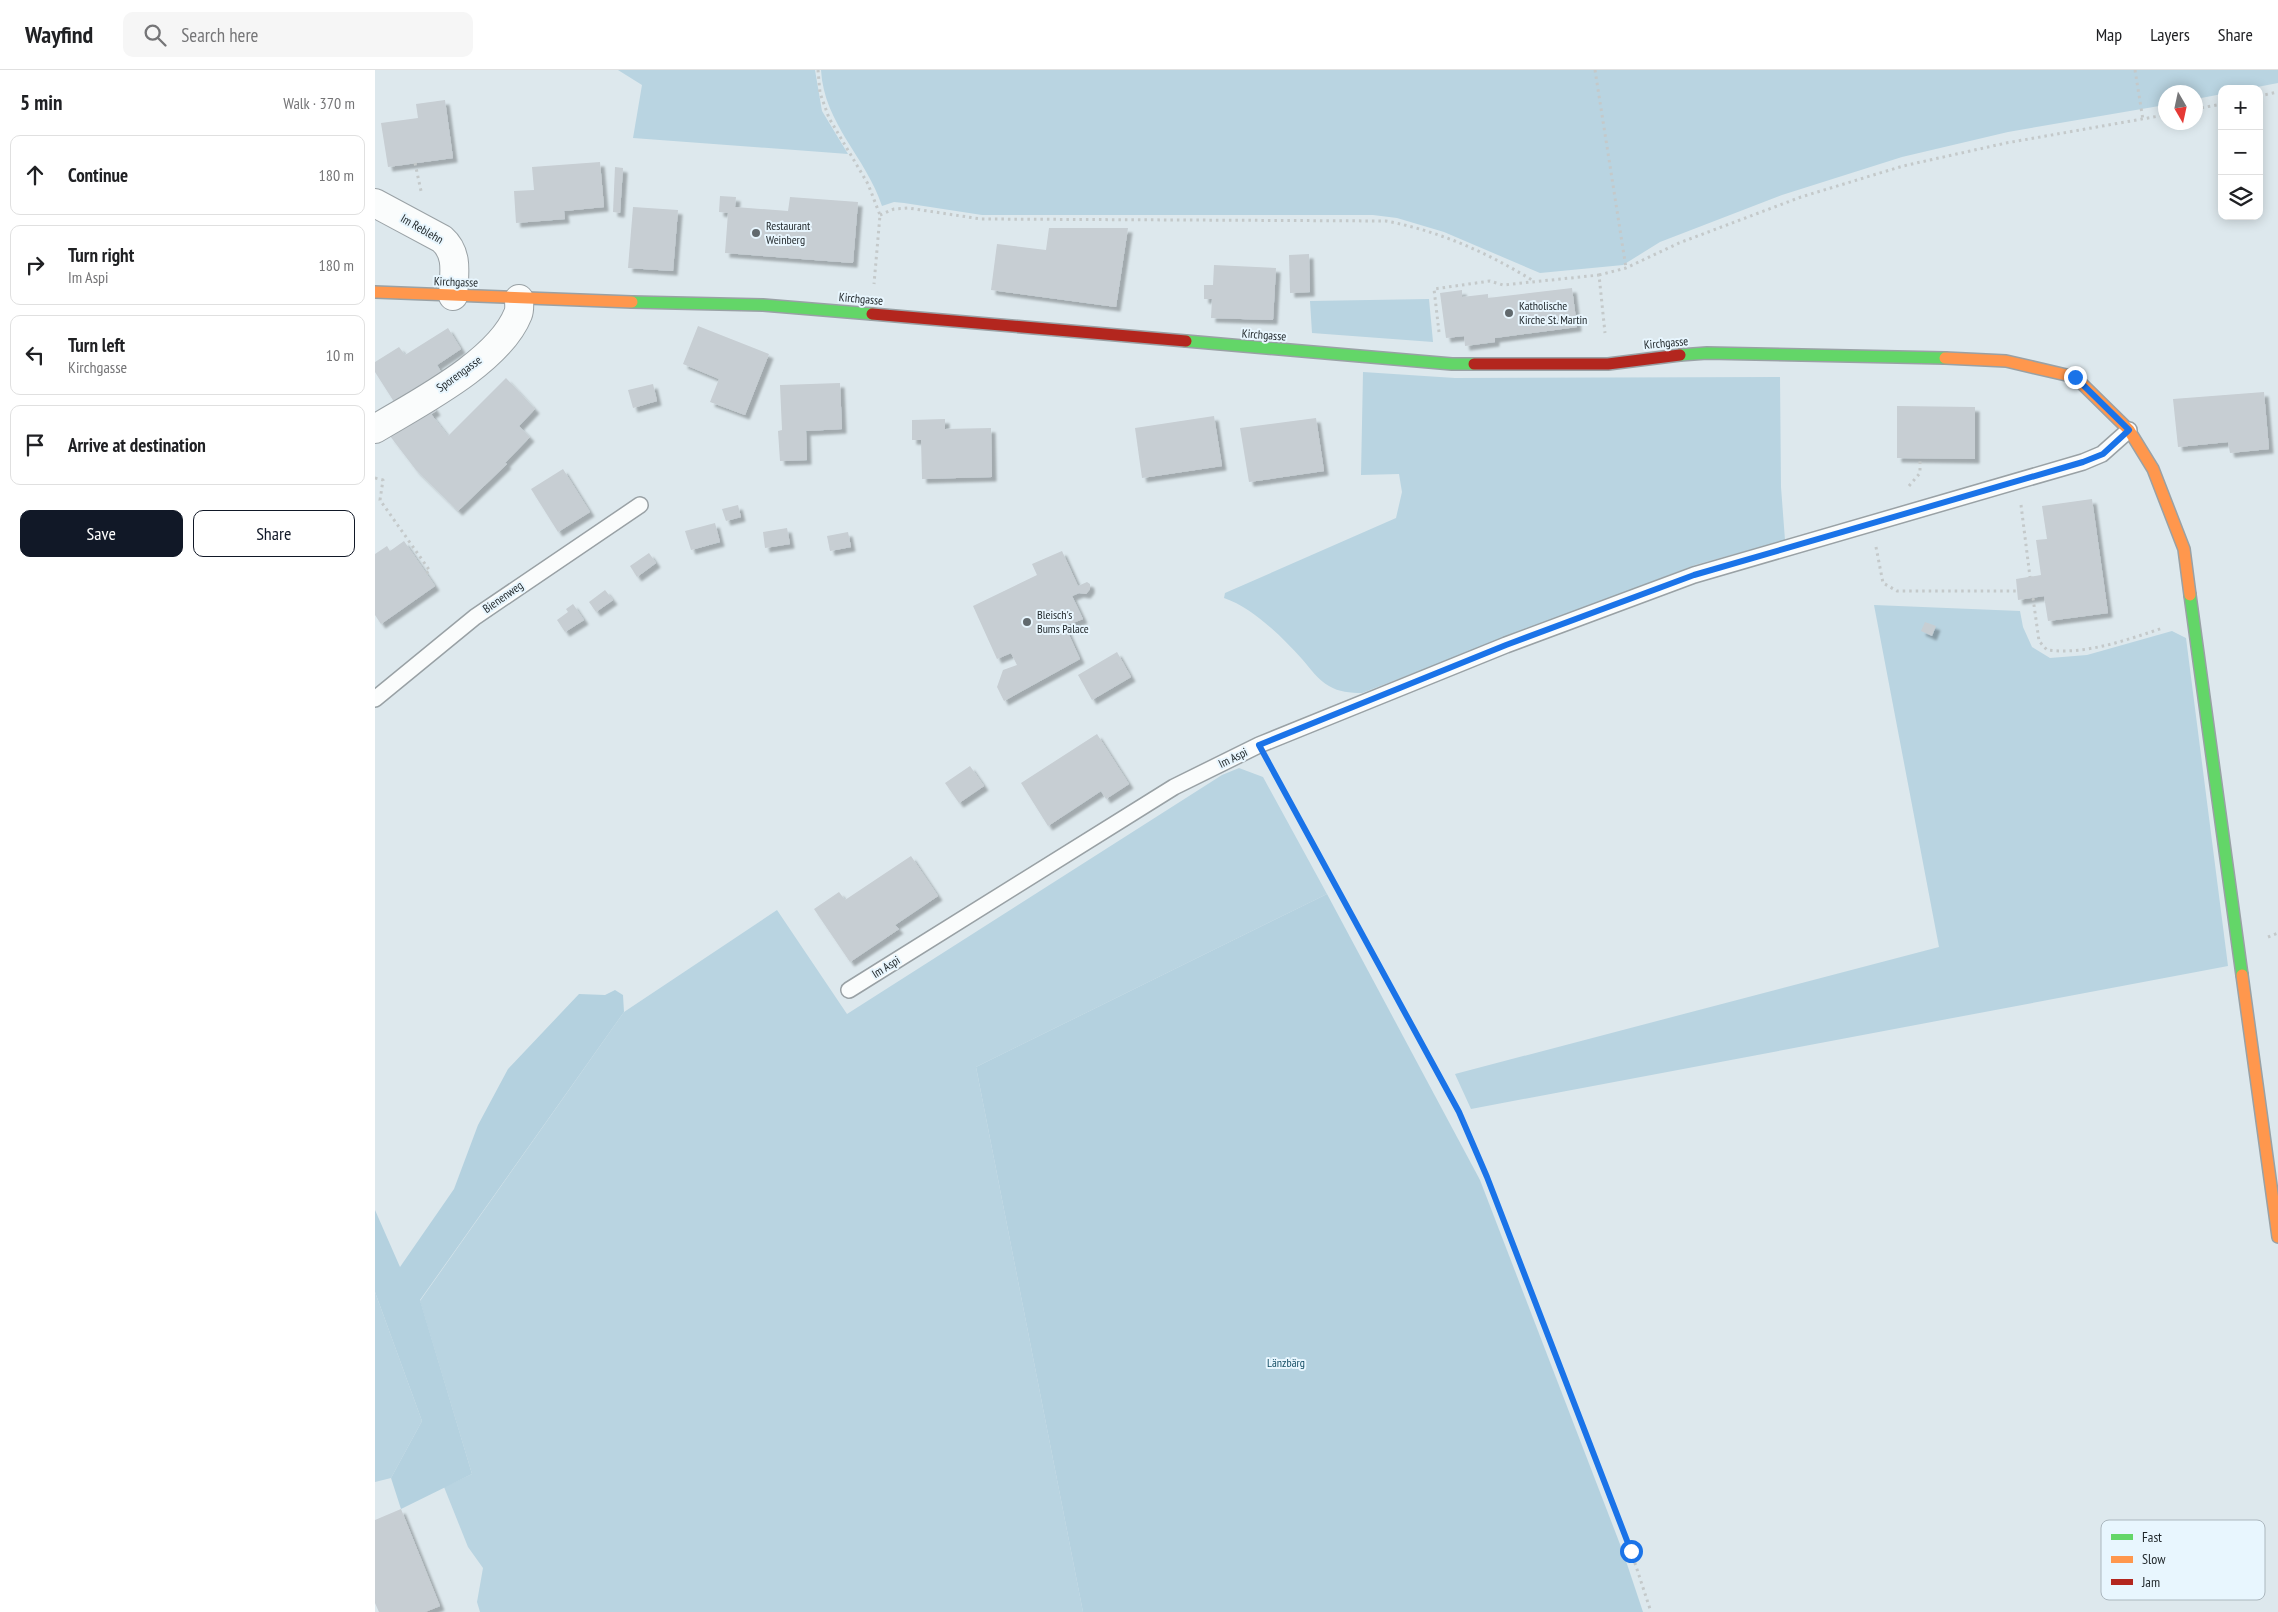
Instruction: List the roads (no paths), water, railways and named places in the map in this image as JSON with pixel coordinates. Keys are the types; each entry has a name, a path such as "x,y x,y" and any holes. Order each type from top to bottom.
{"street":[{"name":"Im Reblehn","path":"375,203 442,239 451,246 454,256 453,296"},
{"name":"Kirchgasse","path":"375,292 519,299 763,305 1452,364 1608,364 1654,357 1707,354 1929,357 2006,361 2075,377 2129,430 2153,470 2184,549 2195,618 2278,1237"},
{"name":"Sporengasse","path":"375,429 471,368 510,328 519,312 519,299"}],"lane":[{"name":"Im Aspi","path":"849,990 1174,787 1259,745 1497,648 1694,575 2083,462 2103,454 2129,430"},
{"name":"Bienenweg","path":"375,699 475,617 640,506"}],"place":[{"name":"Restaurant Weinberg","path":"756,233"},
{"name":"Katholische Kirche St. Martin","path":"1509,313"},
{"name":"Bleisch's Bums Palace","path":"1027,622"}],"park label":[{"name":"Länzbärg","path":"1286,1363"}]}
